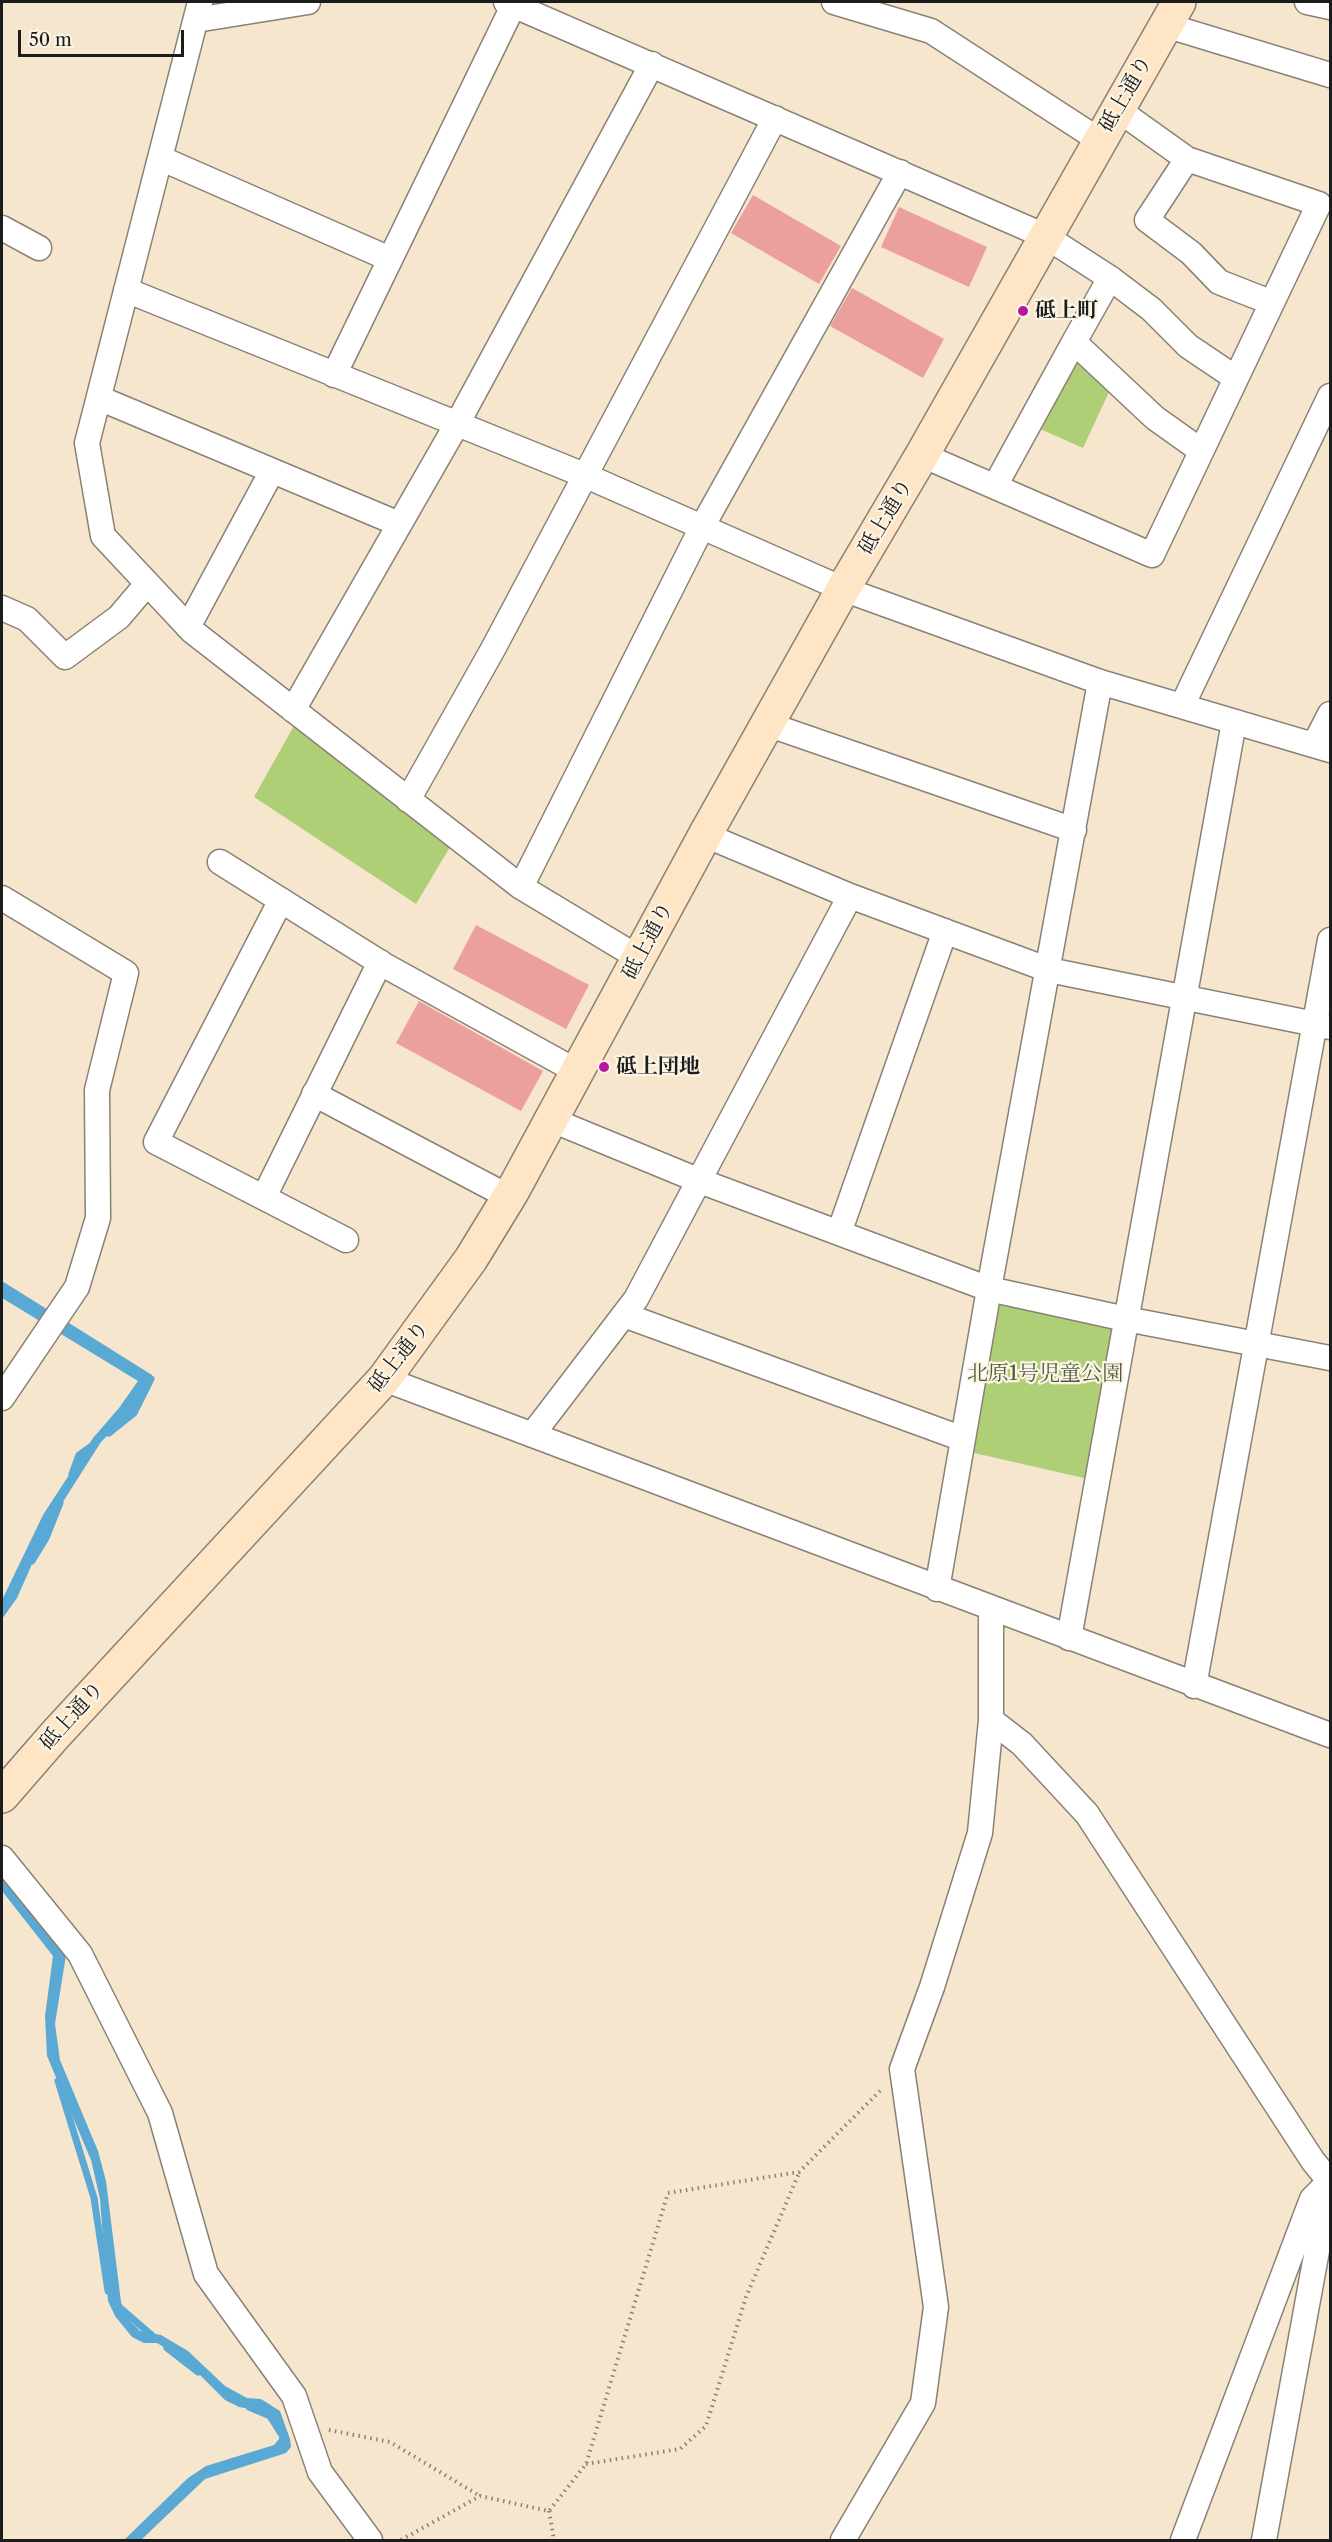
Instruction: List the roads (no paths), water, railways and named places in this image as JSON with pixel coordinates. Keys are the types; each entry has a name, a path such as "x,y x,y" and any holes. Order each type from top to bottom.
{"street":[{"path":"308,2 198,11 87,443 103,536 188,627 293,710 521,887 639,958"},
{"path":"334,375 512,2 1045,236 1110,278 1151,309 1188,346 1234,377"},
{"path":"834,2 931,31 1099,140"},
{"path":"1307,2 1330,7"},
{"path":"1172,13 1330,75"},
{"name":"砥上通り","path":"2,1796 55,1735 384,1379 440,1305 509,1197 767,724 1172,13"},
{"path":"293,710 457,424 652,64"},
{"path":"922,454 1152,555 1234,377 1318,204 1187,159 1117,109"},
{"path":"408,800 493,649 775,118"},
{"path":"160,158 390,259"},
{"path":"1187,159 1147,220 1191,253 1220,282 1270,302"},
{"path":"521,887 702,527 900,172"},
{"path":"2,228 39,248"},
{"path":"995,486 1110,278"},
{"path":"126,290 584,475 843,589 1100,682 1322,748 1330,714"},
{"path":"1074,342 1155,418 1200,450"},
{"path":"1182,706 1330,396"},
{"path":"99,398 399,524"},
{"path":"188,627 272,471"},
{"path":"2,608 27,619 65,657 119,617 147,584"},
{"path":"937,1589 989,1289 1100,682"},
{"path":"1069,1638 1182,997 1234,722"},
{"path":"767,724 1074,830"},
{"path":"705,835 850,896 1049,970 1323,1025"},
{"path":"220,862 380,962 578,1072"},
{"path":"532,1435 636,1299 850,896"},
{"path":"2,898 126,973 97,1090 98,1218 77,1287 2,1398"},
{"path":"281,900 156,1142 346,1240"},
{"path":"839,1233 945,931"},
{"path":"1194,1686 1259,1343 1323,1025 1330,940"},
{"path":"264,1197 380,962"},
{"path":"315,1094 509,1197"},
{"path":"552,1120 700,1180 989,1289 1126,1320 1330,1358"},
{"path":"624,1315 963,1439"},
{"path":"384,1379 1194,1686 1330,1733"},
{"path":"843,2541 923,2403 936,2307 903,2069 932,1987 980,1833 991,1720 991,1609"},
{"path":"991,1720 1022,1744 1087,1814 1313,2161 1330,2181"},
{"path":"2,1858 80,1954 160,2113 206,2274 294,2396 320,2472 370,2541"},
{"path":"1183,2541 1312,2199 1330,2181"},
{"path":"1264,2541 1330,2181"}],"water":[{"path":"2,1281 152,1375 131,1412 101,1442 52,1519 17,1598 2,1619 2,1600 43,1515 93,1438 119,1408 138,1381 2,1298"},
{"path":"2,1875 66,1955 55,2024 60,2060 98,2151 106,2181 121,2302 127,2318 140,2331 161,2335 188,2351 225,2386 247,2398 261,2399 280,2411 290,2439 291,2447 286,2453 205,2479 141,2540 124,2540 188,2478 206,2466 274,2445 280,2433 273,2417 262,2411 239,2407 225,2400 184,2359 157,2343 144,2343 132,2337 115,2316 108,2301 100,2199 91,2160 47,2056 45,2016 53,1956 2,1891"}],"waterway":[{"path":"109,1433 134,1413 151,1379 142,1375"},
{"path":"72,1474 79,1455 90,1447"},
{"path":"32,1561 46,1538 60,1503"},
{"path":"58,2081 94,2198 108,2291"},
{"path":"119,2307 156,2339"},
{"path":"167,2348 198,2372"},
{"path":"249,2407 270,2416 284,2438"}],"place":[{"name":"砥上町","path":"1023,311"},
{"name":"砥上団地","path":"604,1067"}],"park label":[{"name":"北原1号児童公園","path":"1045,1374"}]}
